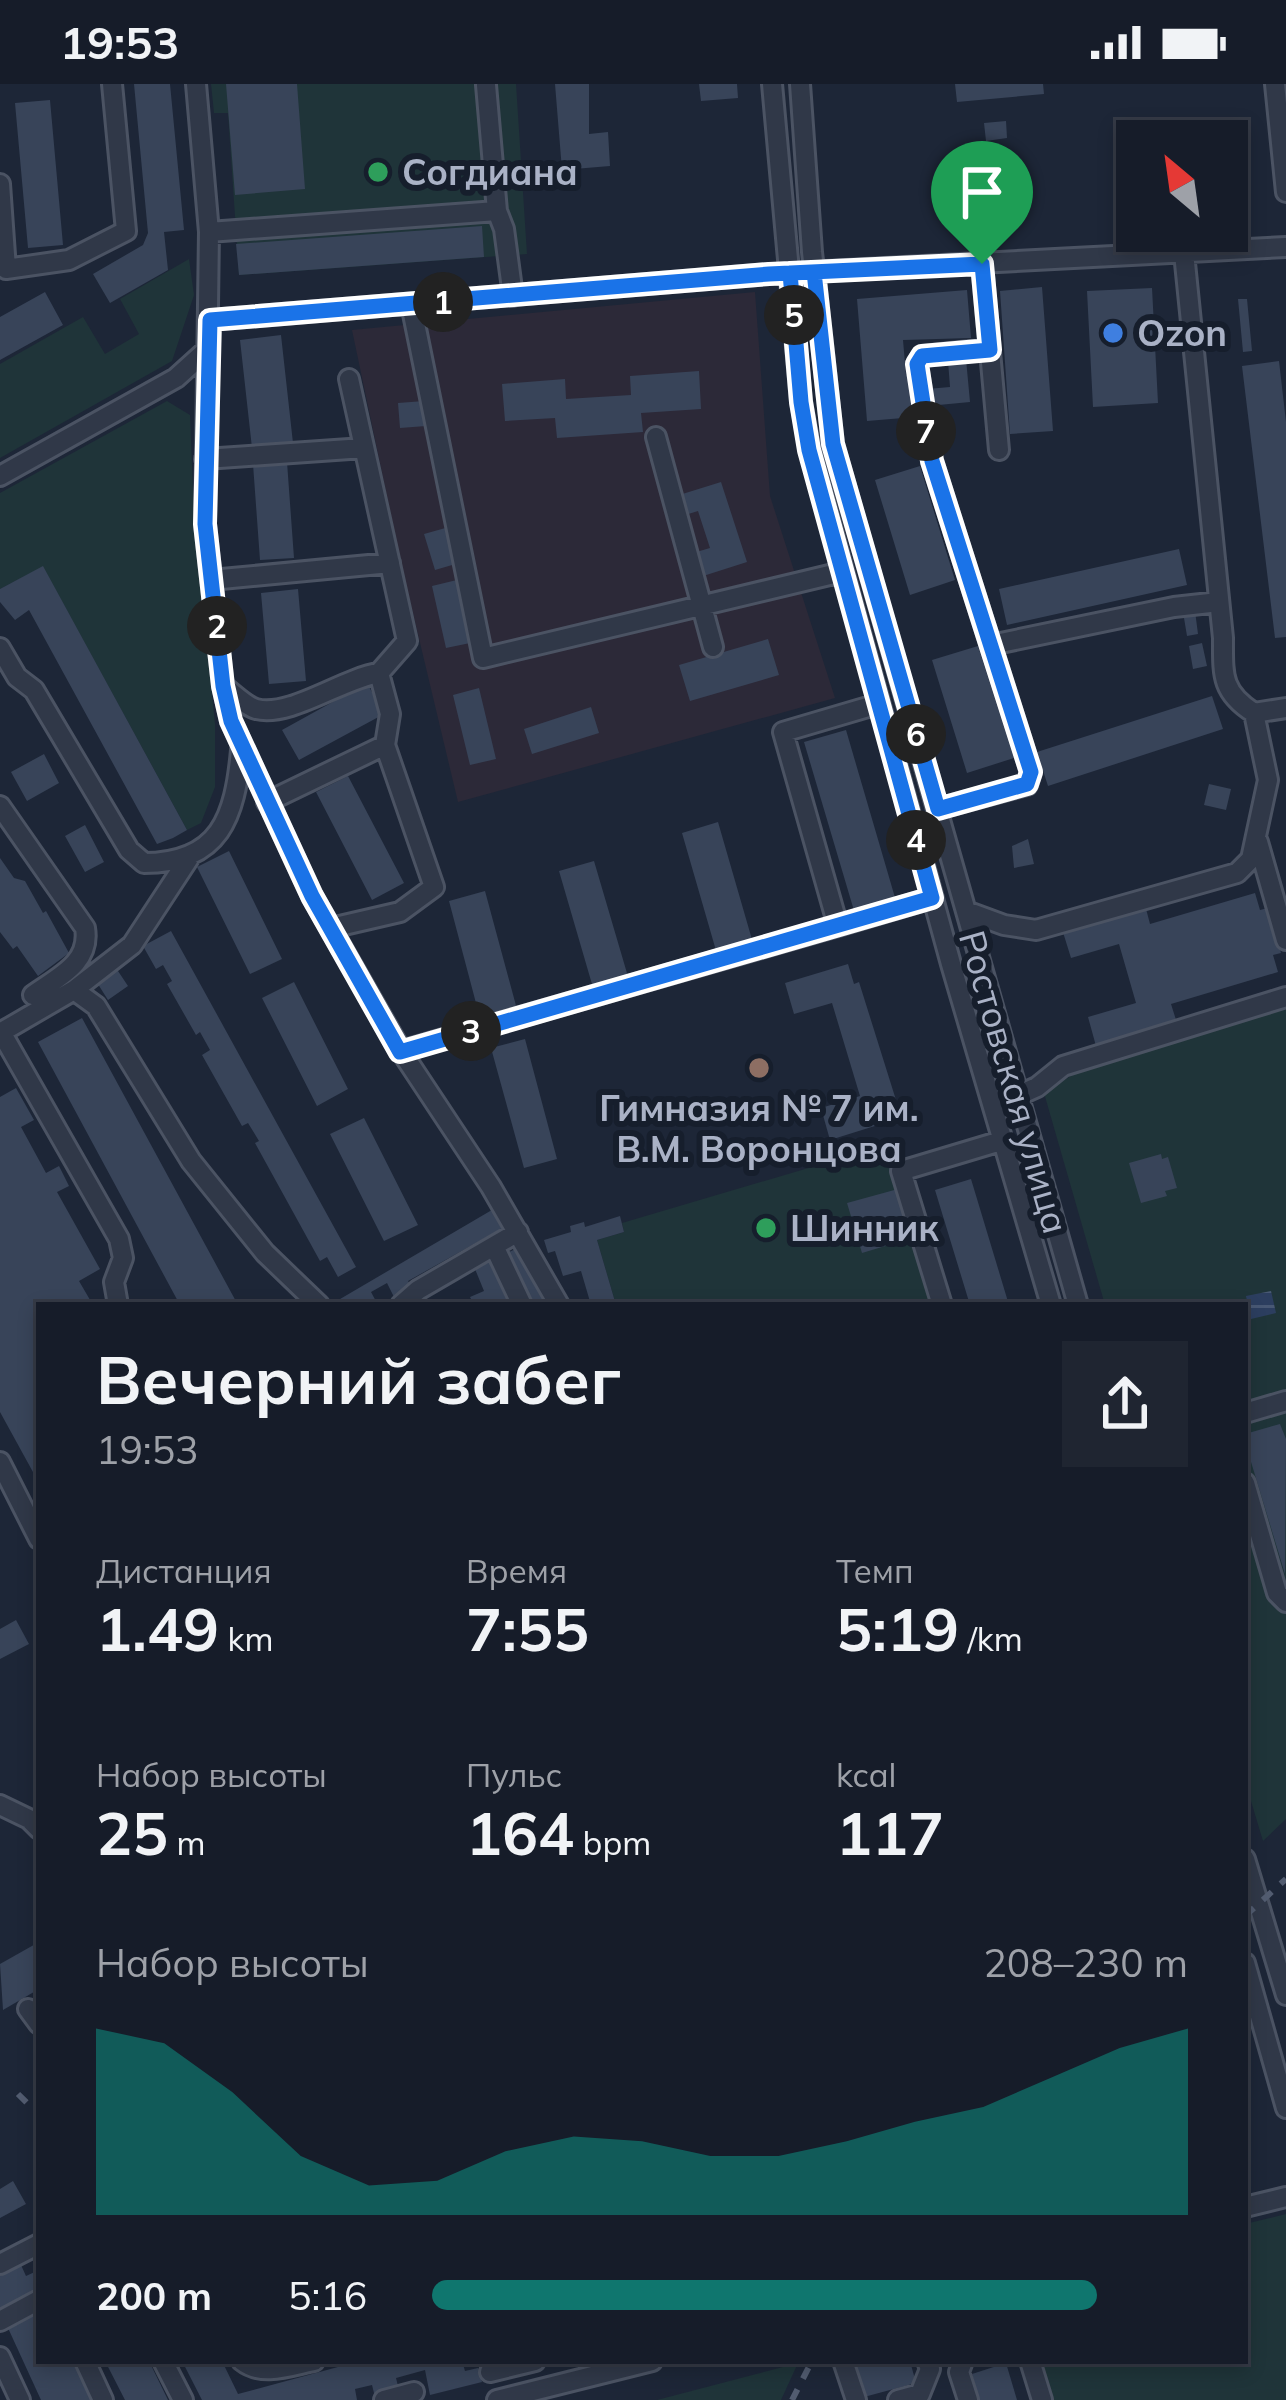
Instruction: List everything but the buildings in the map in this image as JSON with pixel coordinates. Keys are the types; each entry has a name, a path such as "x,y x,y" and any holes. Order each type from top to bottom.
{"street":[{"path":"0,184 6,269 69,260 126,231 112,84"},
{"path":"196,84 209,232 205,524 223,686 241,748 331,928 400,1052 491,1187 557,1302"},
{"name":"Ростовская улица","path":"772,84 801,402 878,704 1050,1302"},
{"name":"Ростовская улица","path":"800,84 833,444 1077,1302"},
{"path":"1275,84 1286,192"},
{"path":"486,85 497,211 513,296"},
{"path":"209,232 497,211"},
{"path":"210,320 790,273 1286,247"},
{"path":"1184,253 1223,673 1232,699 1254,713 1286,708"},
{"path":"982,264 999,451"},
{"path":"411,304 483,658 842,572"},
{"path":"0,476 176,378 207,350"},
{"path":"938,809 1027,784 1031,772 932,461 917,364 922,356 990,350"},
{"path":"223,686 256,709 289,707 356,676 379,674 407,641 349,379"},
{"path":"656,437 713,647"},
{"path":"205,459 364,448"},
{"path":"212,580 390,563"},
{"path":"991,644 1220,602"},
{"path":"0,649 9,681 34,690 135,859 154,863 188,858"},
{"path":"331,928 400,912 434,887 385,745 390,714 379,674"},
{"path":"838,926 783,732 878,704"},
{"path":"966,911 1036,930 1237,873 1251,859 1268,780 1254,713"},
{"path":"267,802 385,745"},
{"path":"117,1302 113,1282 123,1258 118,1239 1,1032 74,990 132,944 188,858 218,836 230,815 241,748"},
{"path":"0,806 79,916 87,940 79,962 33,995"},
{"path":"1257,837 1280,897 1286,940"},
{"path":"400,1052 932,898"},
{"path":"74,990 96,1006 191,1161 265,1253 316,1302"},
{"path":"1017,1096 1063,1066 1286,997"},
{"path":"941,1302 901,1171 1001,1141"},
{"path":"404,1302 518,1232"},
{"path":"494,1246 521,1302"},
{"path":"1248,1412 1286,1401"},
{"path":"0,1462 36,1533"},
{"path":"1248,1494 1277,1593 1286,1602"},
{"path":"1248,1566 1268,1560"},
{"path":"0,1804 36,1826"},
{"path":"1248,1869 1286,1995"},
{"path":"1248,1974 1286,2108"},
{"path":"1248,2206 1286,2197"},
{"path":"0,2264 36,2246"},
{"path":"0,2321 36,2302"},
{"path":"0,2357 20,2400"},
{"path":"86,2364 103,2400"},
{"path":"165,2364 183,2400"},
{"path":"246,2364 270,2369 298,2364"},
{"path":"488,2367 501,2400 640,2364"},
{"path":"844,2364 856,2400"},
{"path":"898,2400 920,2394 928,2364"},
{"path":"962,2364 959,2372 968,2400"},
{"path":"1031,2364 1042,2400"},
{"path":"385,2400 414,2392"}],"shaded area":[{"path":"755,292 770,496 835,698 458,802 352,330"}],"green space":[{"name":"Согдиана","path":"211,84 516,84 527,254 239,275 228,113 214,113"},
{"path":"189,259 194,295 172,361 0,458 0,364 83,317 105,354 139,334 120,299"},
{"path":"167,401 190,415 194,515 215,724 215,787 201,823 187,830 43,567 0,589 0,493"},
{"path":"1286,1007 1286,1819 1263,1841 1248,1791 1248,1302 1104,1302 1044,1093 1088,1065"},
{"name":"Шинник","path":"883,1146 930,1302 615,1302 597,1240 624,1232 622,1223"},
{"path":"1286,2214 1286,2400 1048,2400 1037,2364 1248,2364 1248,2223"},
{"path":"794,2364 798,2364 781,2400 657,2400"}],"water":[{"path":"1271,1291 1276,1313 1251,1319 1246,1296"}],"railway":[{"path":"1248,1913 1286,1879"},
{"path":"18,2094 36,2112"},
{"path":"792,2400 810,2364"}],"place":[{"name":"Согдиана","path":"378,172"},
{"name":"Ozon","path":"1113,333"},
{"name":"Гимназия № 7 им. В.М. Воронцова","path":"759,1068"},
{"name":"Шинник","path":"766,1228"}],"route":[{"path":"982,264 769,274 210,320 205,524 231,721 312,896 400,1052 932,898 809,450 801,402 790,273 814,272 833,444 938,809 1027,784 1031,772 932,461 917,364 922,356 990,350 982,264"}]}
